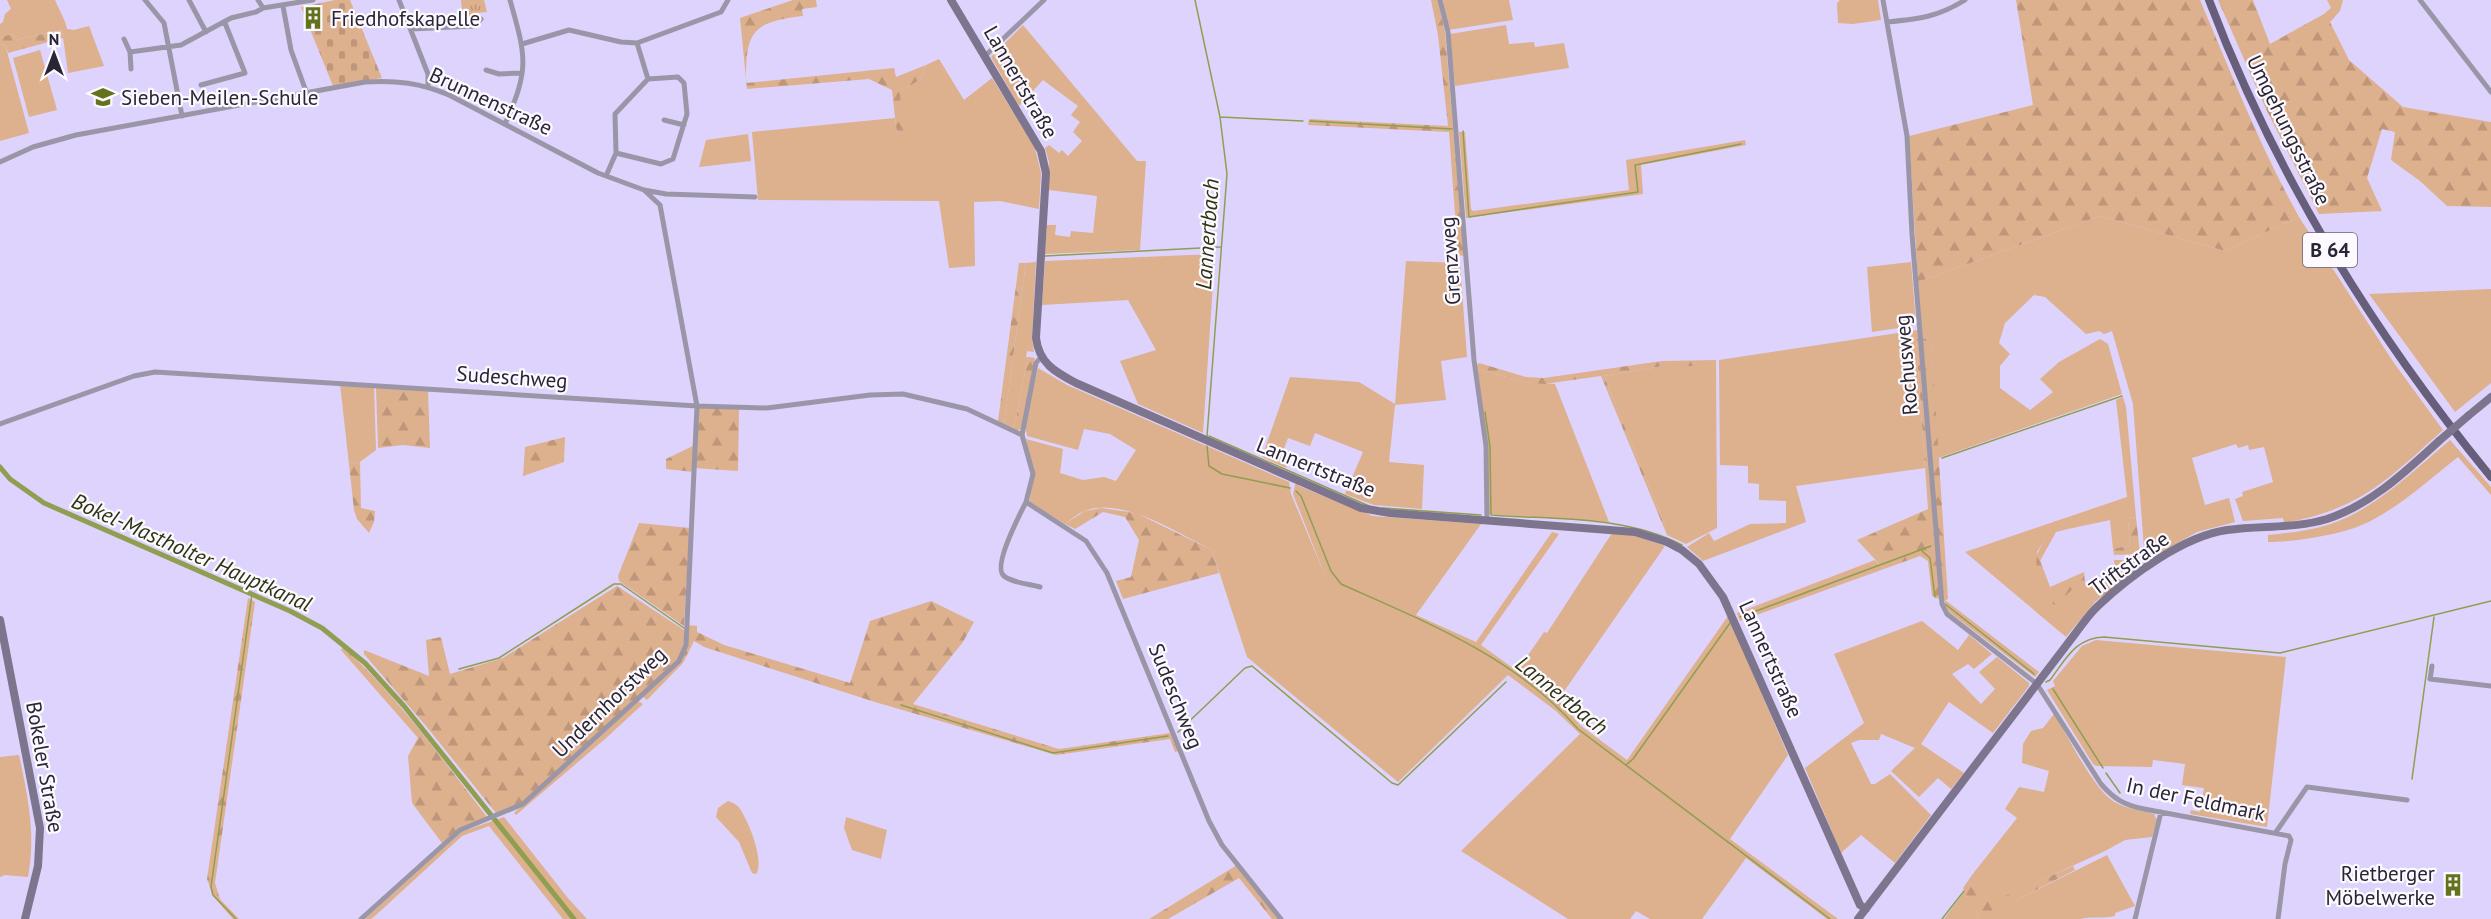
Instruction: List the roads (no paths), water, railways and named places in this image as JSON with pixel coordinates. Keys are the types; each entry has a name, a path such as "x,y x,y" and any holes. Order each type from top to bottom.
{"main road":[{"name":"Umgehungsstraße","path":"2209,0 2258,113 2312,219 2362,304 2418,384 2491,477"}],"street":[{"path":"145,0 164,22 182,116"},
{"path":"189,0 206,32"},
{"path":"258,0 263,8"},
{"path":"130,52 181,45 231,18 263,8 313,0"},
{"path":"399,0 428,74 428,86"},
{"path":"505,124 519,91 522,73 522,44 510,0"},
{"path":"522,44 569,30 621,42 637,43 721,12 728,0"},
{"name":"Lannertstraße","path":"951,0 1041,151 1046,173 1035,328 1041,357 1054,371 1076,383 1361,508 1390,513 1635,532 1667,542 1699,564 1724,597 1860,904 1866,909"},
{"path":"985,56 1044,0"},
{"name":"Grenzweg","path":"1440,0 1449,43 1474,360 1486,446 1487,520"},
{"name":"Rochusweg","path":"1883,0 1907,136 1911,234 1942,604 1947,614 2037,684"},
{"path":"1887,22 1928,18 1947,11 1965,0"},
{"path":"2420,0 2491,92"},
{"path":"283,6 291,50 307,93"},
{"path":"411,29 474,26 481,19"},
{"path":"201,85 245,73 225,23"},
{"path":"124,39 130,52 131,69"},
{"path":"637,43 648,79"},
{"path":"486,70 499,74 522,73"},
{"path":"606,176 616,153 615,114 648,79 682,79 687,114 673,159 662,164 616,153"},
{"name":"Brunnenstraße","path":"0,162 23,150 50,142 307,93 384,81 403,81 428,86 606,176 644,190 666,194 754,197"},
{"path":"664,120 684,125"},
{"name":"Brunnenstraße","path":"644,190 660,205"},
{"path":"666,194 660,205 697,406"},
{"path":"1040,587 1005,577 1000,572 1000,567 1026,502 1032,474 1022,435 1036,363 1041,357"},
{"name":"Sudeschweg","path":"0,424 134,376 155,372 697,406 767,408 870,395 903,394 967,409 1022,435"},
{"name":"Triftstraße","path":"1858,919 2096,608 2119,587 2196,539 2226,530 2291,526 2341,513 2380,492 2491,397"},
{"name":"Undernhorstweg","path":"362,919 460,830 523,804 679,661 686,645 697,406"},
{"name":"Sudeschweg","path":"1026,502 1086,541 1099,559 1107,573 1209,821 1222,845 1281,919"},
{"name":"Bokeler Straße","path":"0,620 40,828 38,866 25,919"},
{"path":"2432,666 2430,680 2491,686"},
{"name":"In der Feldmark","path":"2037,684 2100,784 2113,798 2130,806 2289,836 2291,840 2285,864 2278,919"},
{"path":"2276,832 2307,787 2407,800"},
{"path":"2135,919 2161,812"}],"waterway":[{"name":"Lannertbach","path":"1195,0 1220,117 1227,174 1207,436"},
{"path":"1220,117 1303,121"},
{"path":"1310,121 1452,129"},
{"path":"1463,131 1469,217 1638,192 1635,165 1741,144"},
{"path":"1045,256 1220,247"},
{"path":"1942,458 2122,396"},
{"path":"1485,412 1490,447 1491,515 1613,524 1637,528 1682,545"},
{"path":"1209,436 1369,506"},
{"name":"Lannertbach","path":"1207,446 1209,466 1222,474 1290,488"},
{"name":"Bokel-Mastholter Hauptkanal","path":"0,467 10,479 44,503 290,611 322,628 365,663 404,706 574,919"},
{"name":"Lannertbach","path":"1296,491 1301,496 1331,571 1341,584 1468,644 1527,681 1578,729 1830,919"},
{"path":"1383,508 1481,515"},
{"path":"1740,617 1931,546"},
{"path":"1922,551 1930,558 1935,597"},
{"path":"459,669 499,658 614,584 621,584 684,628"},
{"path":"236,919 213,895 211,887 252,594"},
{"path":"2046,682 2072,651 2094,638 2104,637 2280,653 2491,601"},
{"path":"1945,604 2034,674"},
{"path":"2412,779 2434,617"},
{"path":"1626,765 1633,759 1730,623"},
{"path":"1178,732 1245,668 1252,666 1392,783 1398,785 1506,682"},
{"path":"2053,689 2103,768"},
{"path":"901,705 1053,753 1168,736"},
{"path":"2106,773 2120,793"},
{"path":"1942,919 1964,891"}],"place":[{"name":"Friedhofskapelle","path":"313,18"},
{"name":"Sieben-Meilen-Schule","path":"103,97"},
{"name":"Rietberger Möbelwerke","path":"2453,885"}]}
